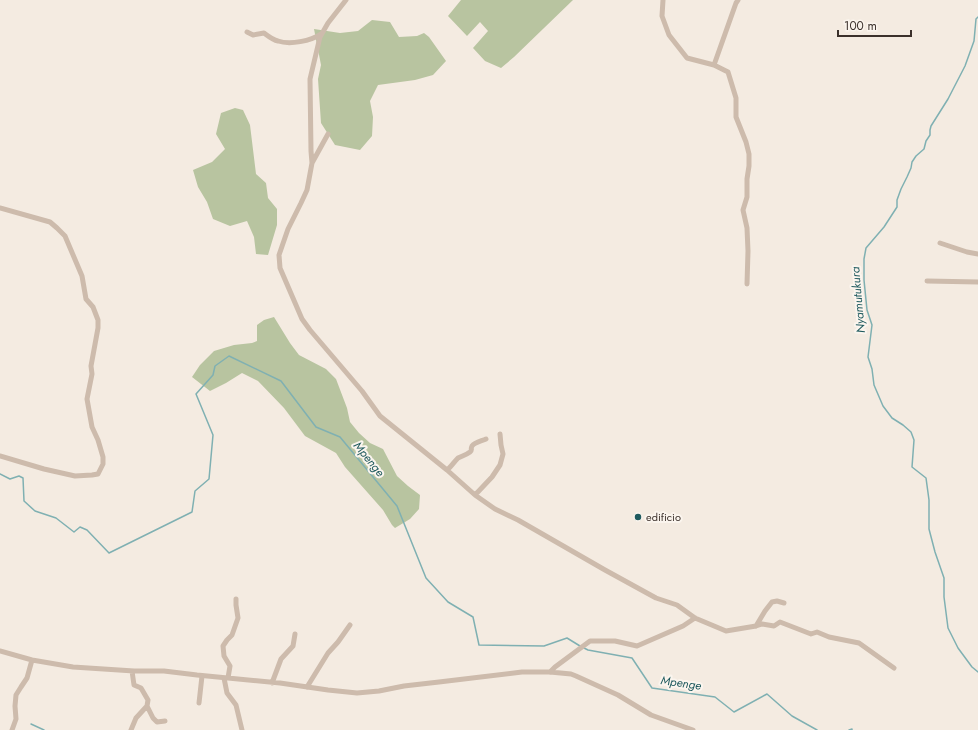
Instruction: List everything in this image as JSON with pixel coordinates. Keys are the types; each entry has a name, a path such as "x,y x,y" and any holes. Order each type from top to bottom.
{"street":[{"path":"346,0 328,23 320,37 310,79 312,163 307,190 288,229 279,255 280,268 302,319 362,391 380,416 447,470 475,495 495,509 518,520 656,598 678,605 695,618 726,631 762,624 774,626 780,622 811,634 817,632 829,637 859,643 894,668"},
{"path":"663,0 662,16 669,35 686,58 714,65 728,72 736,98 736,117 749,154 747,197 743,210 747,228 747,284"},
{"path":"714,65 738,0"},
{"path":"247,32 256,35 262,32 276,41 283,42 310,39 317,37 322,33"},
{"path":"312,163 328,134"},
{"path":"0,208 50,222 65,236 82,276 86,299 94,308 98,320 98,328 91,366 92,374 87,399 92,427 98,440 103,457 103,464 98,474 79,476 44,469 0,456"},
{"path":"940,243 978,254"},
{"path":"927,281 978,282"},
{"path":"475,495 492,477 500,465 503,454 500,434"},
{"path":"447,470 456,460 464,454 470,452 472,446 486,439"},
{"path":"236,599 238,618 232,635 226,640 224,646 224,656 230,666 226,678 227,693 236,705 242,730"},
{"path":"756,626 765,610 772,602 777,601 784,603"},
{"path":"550,672 590,640 615,641 637,646 683,626 695,618"},
{"path":"307,687 328,653 350,625"},
{"path":"272,683 281,659 293,646 296,634"},
{"path":"0,651 32,660 73,668 164,671 280,683 357,693 522,672 571,674 618,695 651,715 693,730"},
{"path":"12,730 16,719 16,695 27,678 32,660"},
{"path":"131,730 136,718 147,706 148,700 141,688 134,685 132,671"},
{"path":"199,703 202,676"},
{"path":"147,706 153,718 157,722 165,721"}],"green space":[{"path":"461,0 573,0 501,68 485,61 473,48 488,31 480,22 467,36 448,16"},
{"path":"372,20 390,22 399,37 417,36 424,33 429,37 446,61 433,75 415,80 378,85 370,101 373,117 372,136 360,150 335,145 321,123 318,79 321,65 314,29 340,33 358,31"},
{"path":"235,108 243,110 250,125 256,174 266,183 268,198 277,209 277,225 268,255 256,254 254,237 247,221 230,226 213,219 207,202 198,187 193,170 212,162 225,149 216,134 221,113"},
{"path":"274,317 299,355 326,369 336,379 347,408 350,422 370,443 383,449 397,476 420,495 419,509 410,519 395,528 383,510 345,467 336,453 305,436 284,408 258,381 242,373 210,391 192,377 200,365 214,351 234,345 257,341 257,325 264,320"}],"waterway":[{"name":"Nyamutukura","path":"978,17 976,19 974,41 965,66 948,99 931,126 930,135 926,141 924,149 912,162 911,168 897,200 897,207 884,227 866,248 864,259 864,280 867,310 872,325 868,357 872,369 874,385 883,406 892,418 911,432 914,440 912,467 926,478 929,500 929,529 944,578 944,597 948,628 958,648 972,667 978,672"},
{"name":"Mpenge","path":"0,474 10,479 19,476 23,478 24,501 35,511 56,518 74,532 80,527 87,530 109,553 192,512 195,491 209,479 213,435 196,394 213,375 215,366 229,356 281,381 316,427 340,437 397,506 426,578 448,602 473,617 479,645 544,646 567,638 580,646"},
{"name":"Mpenge","path":"584,648 632,658 652,688 715,697 734,712 767,694 792,716 817,730"},
{"path":"31,724 44,730"},
{"name":"Mpenge","path":"849,730 852,730"}],"place":[{"name":"edificio","path":"638,517"}]}
